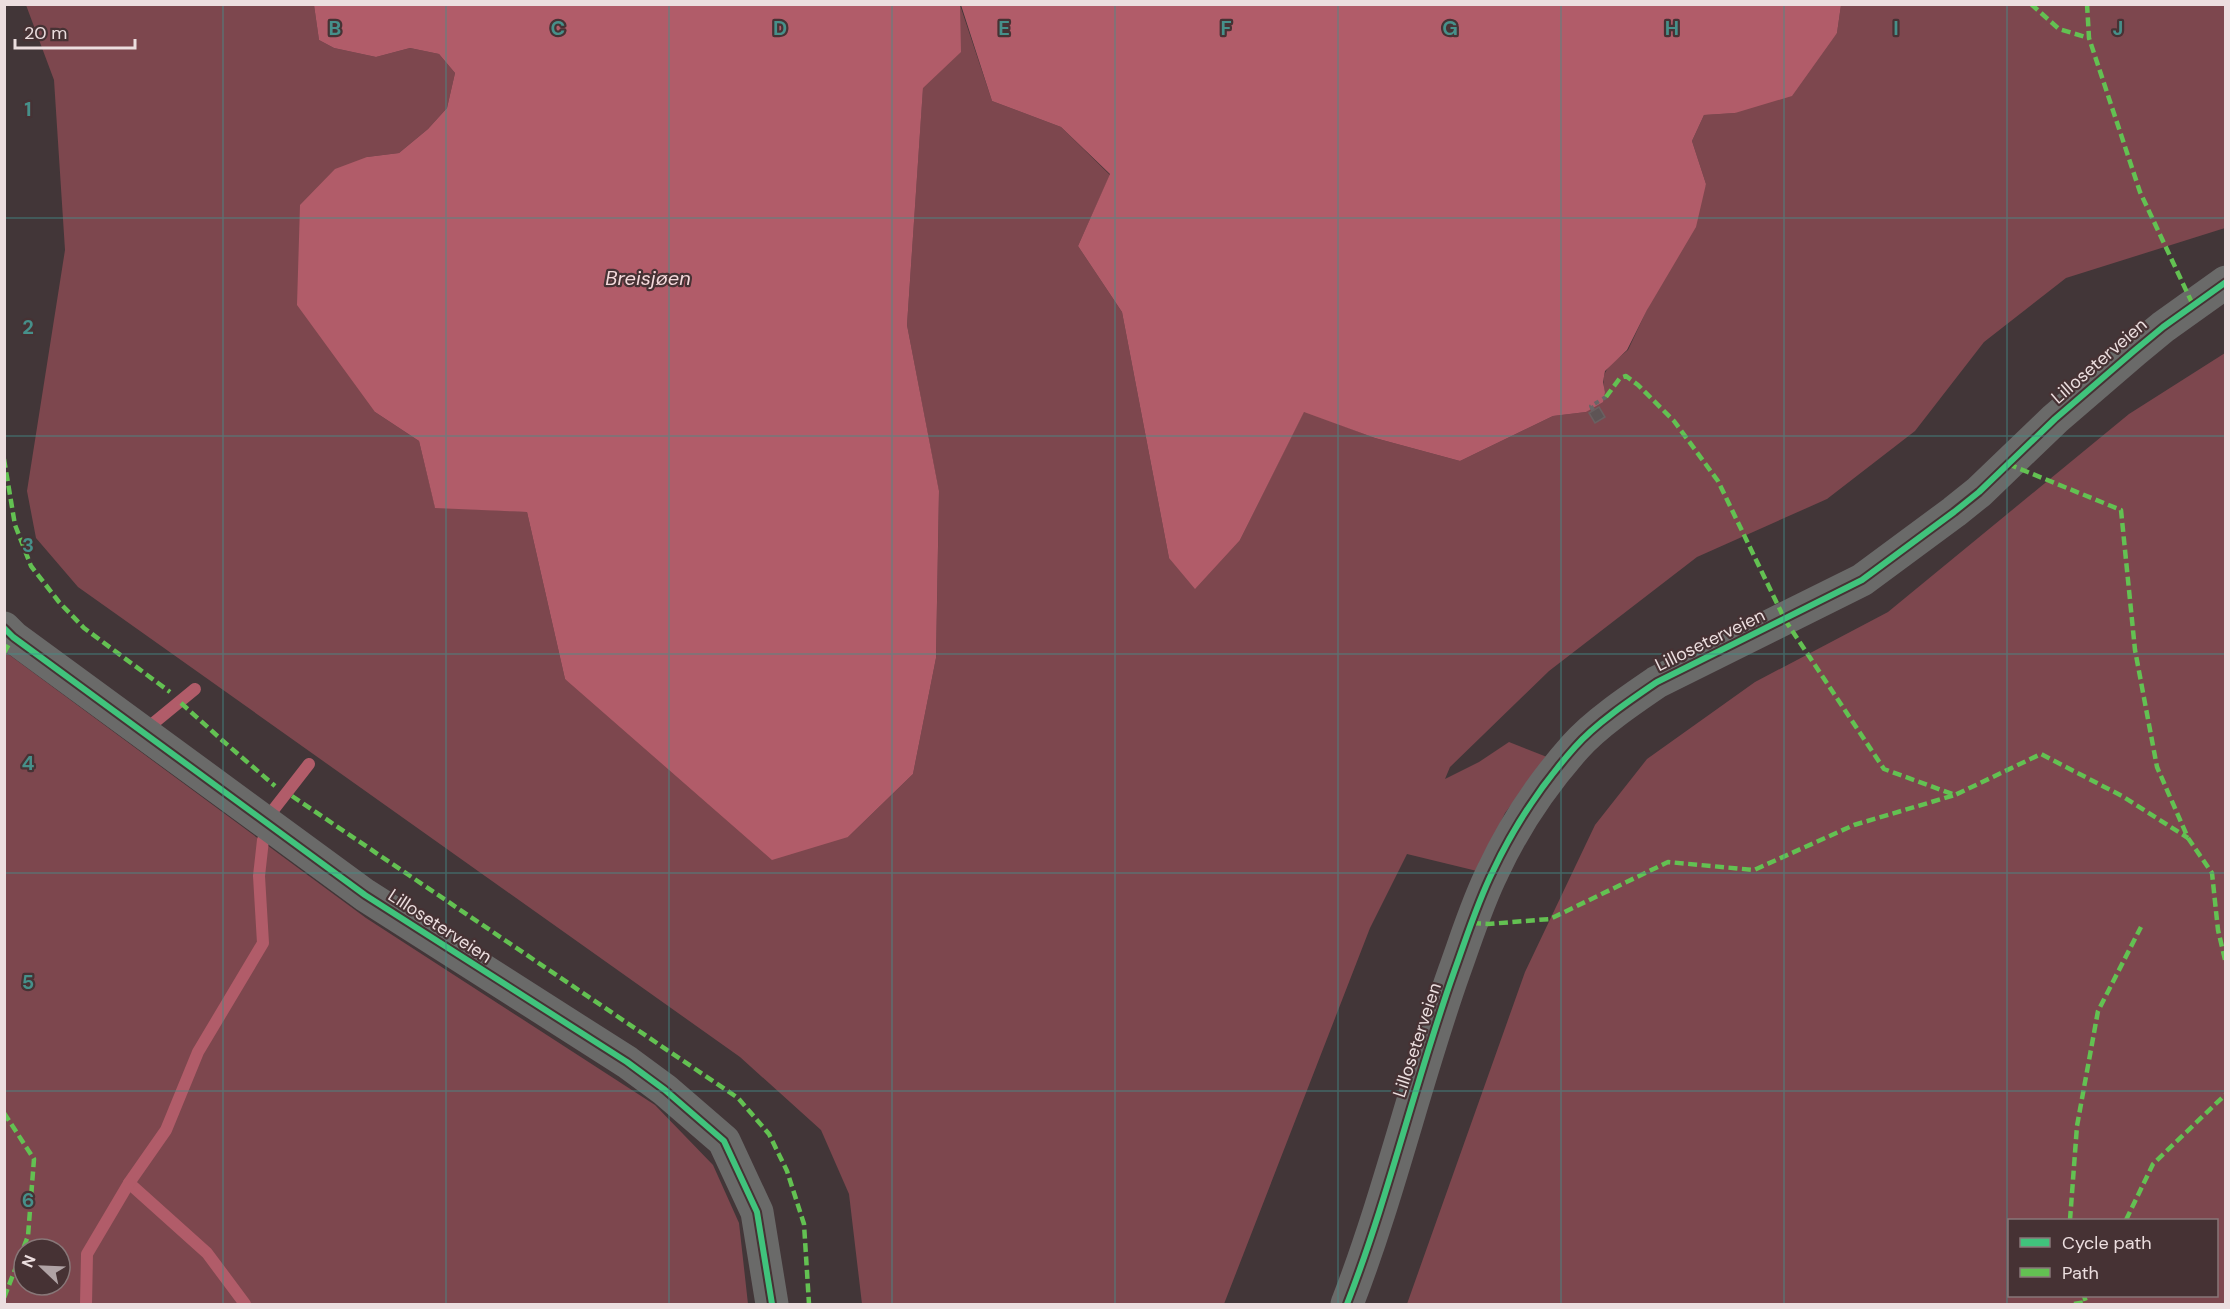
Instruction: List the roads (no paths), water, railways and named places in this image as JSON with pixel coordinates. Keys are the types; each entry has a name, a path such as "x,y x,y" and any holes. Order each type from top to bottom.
{"street":[{"name":"Lilloseterveien","path":"1347,1305 1370,1242 1446,995 1492,871 1514,831 1544,786 1577,745 1631,700 1657,682 1862,580 1954,512 2055,419 2134,351 2163,327 2226,282"},
{"name":"Lilloseterveien","path":"4,628 13,637 365,896 627,1062 665,1090 724,1141 757,1212 772,1305"}],"water":[{"path":"961,4 1841,5 1837,33 1792,96 1735,113 1704,115 1692,141 1706,184 1696,227 1647,310 1627,350 1605,371 1603,402 1586,412 1553,416 1460,461 1375,438 1304,412 1240,540 1195,589 1169,558 1122,312 1078,246 1110,174 1061,127 992,101"},
{"name":"Breisjøen","path":"314,5 960,5 961,52 923,88 907,325 939,491 936,658 913,774 848,837 772,860 565,679 527,512 435,508 419,441 375,412 297,305 300,205 335,169 367,157 399,153 428,129 447,108 455,73 439,54 410,48 376,57 334,48 319,40"}],"waterway":[{"path":"150,726 195,689"},
{"path":"274,809 309,764"},
{"path":"86,1304 87,1254 129,1183 166,1130 198,1052 263,943 259,876 263,840"},
{"path":"129,1183 207,1253 245,1304"}]}
